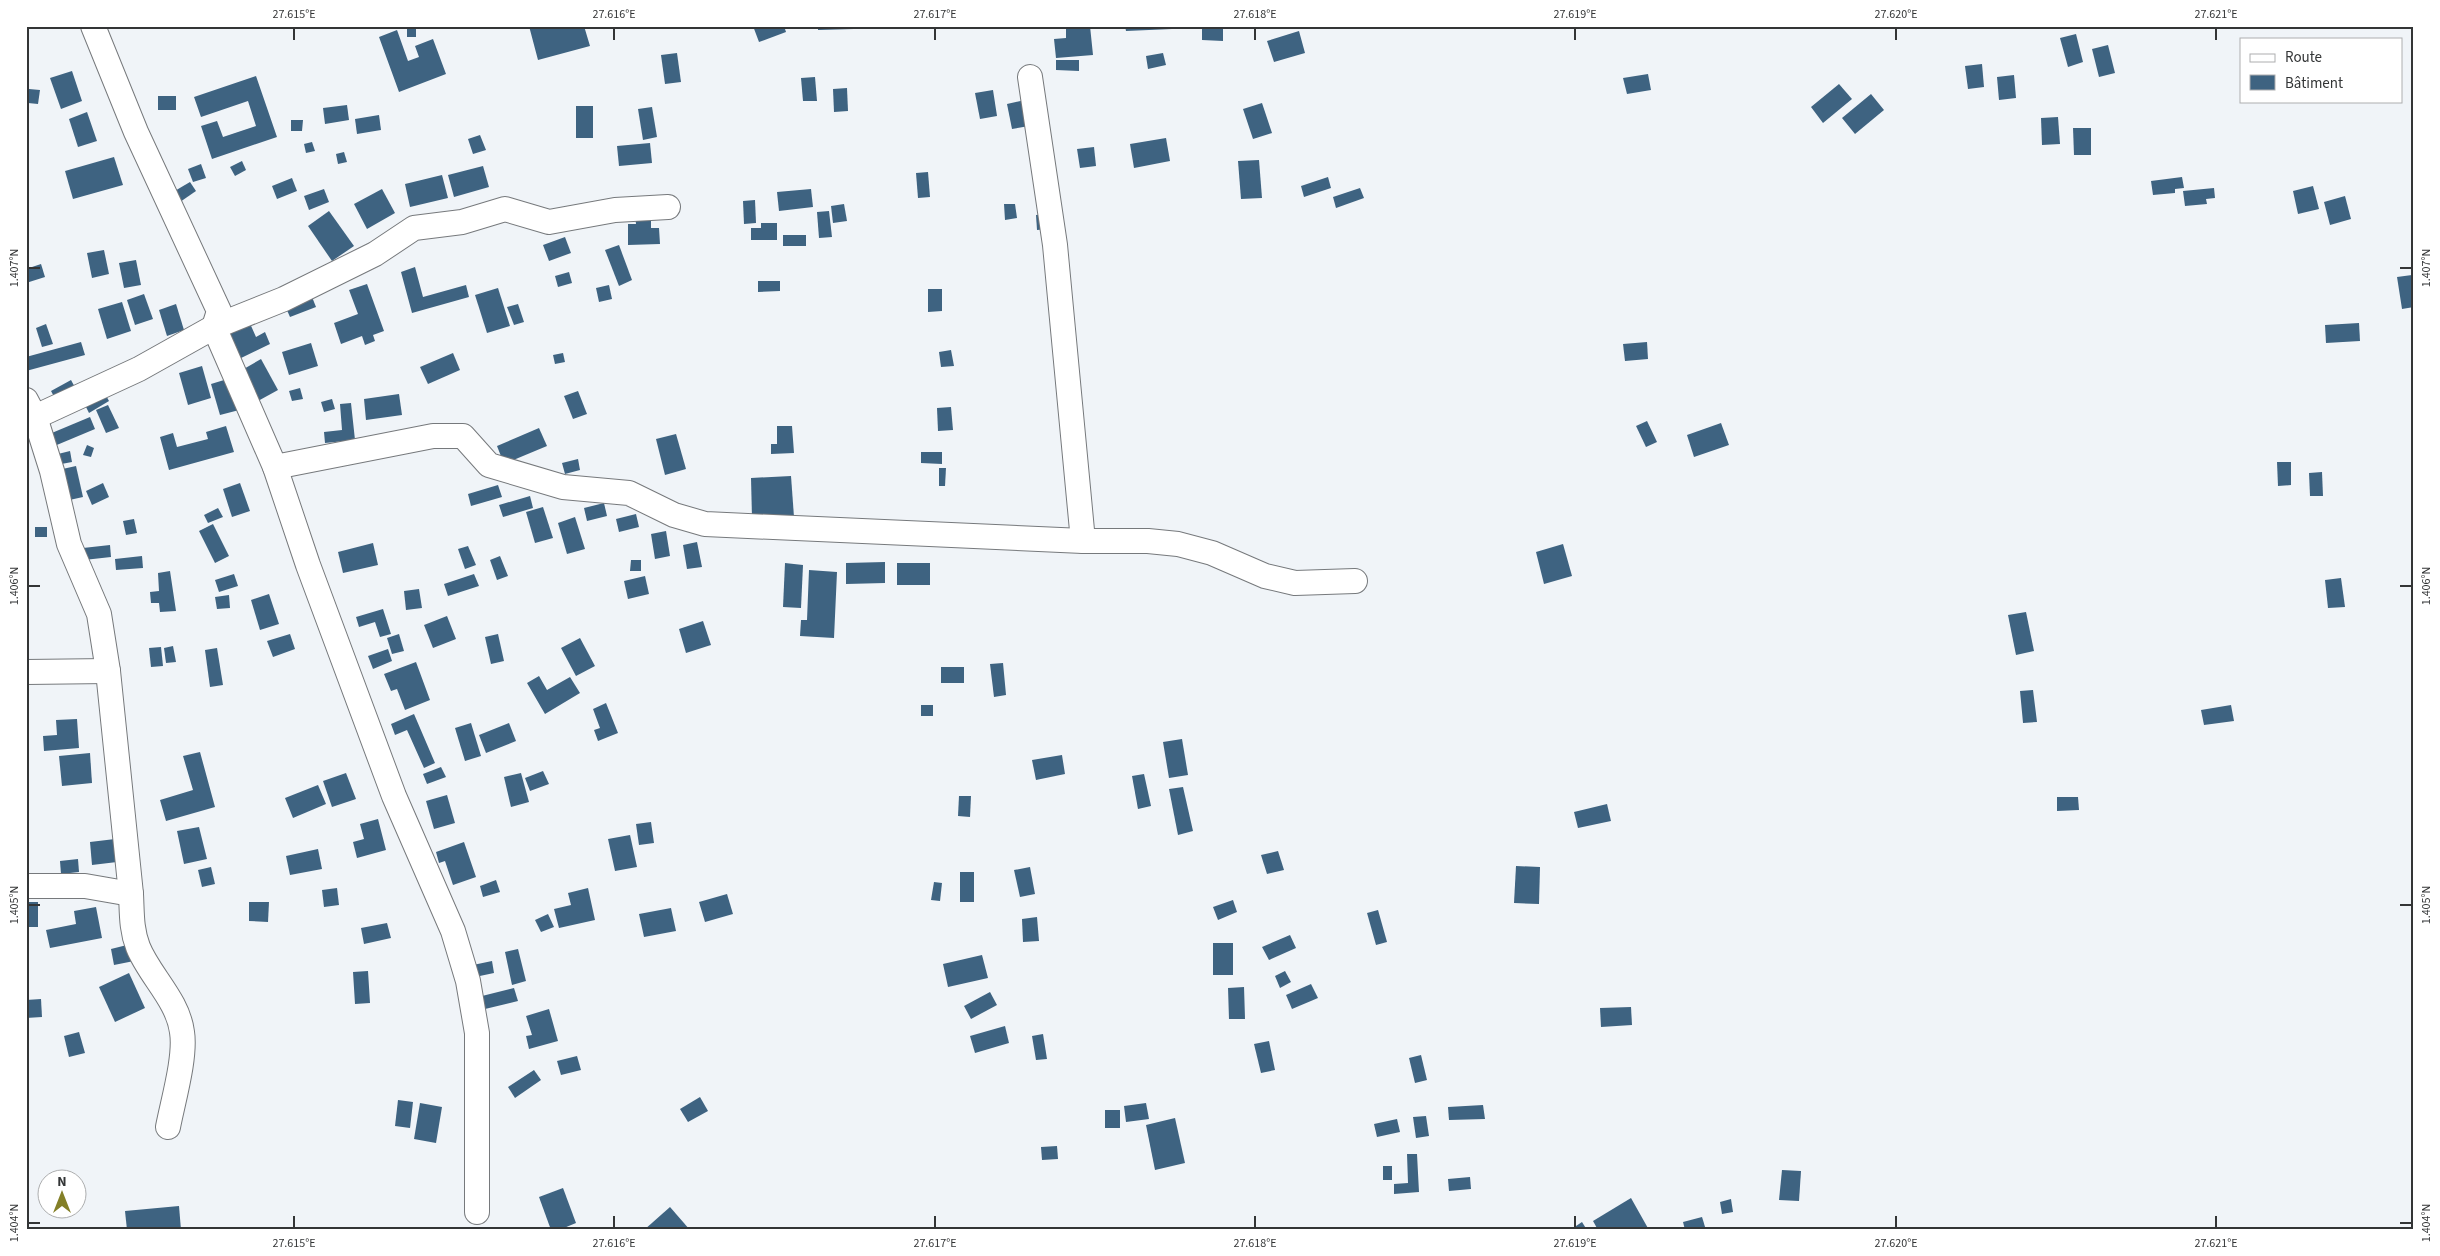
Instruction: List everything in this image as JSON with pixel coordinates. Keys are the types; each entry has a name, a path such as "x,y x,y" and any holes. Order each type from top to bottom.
{"street":[{"path":"93,26 136,132 219,311 214,327 274,467 380,759 453,931 468,981 477,1033 477,1212"},
{"path":"1030,77 1055,244 1083,541"},
{"path":"168,1127 180,1060 182,1031 173,1006 139,948 133,928 108,671 99,614 70,544 52,470 29,412 139,369 214,327 284,299 359,263 414,228 462,222 505,209 549,222 615,210 668,207"},
{"path":"274,467 433,436 463,436 489,466 563,487 629,493 674,515 705,524 1083,541 1148,541 1178,544 1212,553 1265,576 1295,583 1355,581"},
{"path":"26,672 108,671"},
{"path":"26,886 84,886 131,894"}],"building":[{"path":"529,26 551,26 552,28 584,26 590,46 538,60"},
{"path":"753,26 784,26 786,32 759,42"},
{"path":"818,26 854,26 854,29 818,30"},
{"path":"1066,26 1090,26 1093,55 1056,58 1054,39 1066,38"},
{"path":"1125,26 1172,26 1172,29 1126,31"},
{"path":"1202,26 1223,26 1223,41 1202,40"},
{"path":"407,29 416,29 416,37 407,37"},
{"path":"397,30 408,61 419,57 415,46 433,39 446,74 399,92 379,37"},
{"path":"1299,31 1305,53 1274,62 1267,41"},
{"path":"2076,34 2083,62 2068,67 2060,38"},
{"path":"2108,45 2115,73 2099,77 2092,49"},
{"path":"677,53 681,82 665,84 661,55"},
{"path":"1163,53 1166,65 1148,69 1146,56"},
{"path":"1056,60 1079,60 1079,71 1056,70"},
{"path":"1982,64 1984,87 1968,89 1965,66"},
{"path":"72,71 82,101 61,109 50,78"},
{"path":"1648,74 1651,90 1627,94 1623,78"},
{"path":"2014,75 2016,98 1999,100 1997,77"},
{"path":"256,76 277,137 212,159 201,126 217,121 223,137 256,126 248,101 201,117 194,97"},
{"path":"815,77 817,101 803,101 801,78"},
{"path":"1839,84 1852,99 1823,123 1811,107"},
{"path":"847,88 848,111 834,112 833,89"},
{"path":"29,89 40,90 38,104 28,103"},
{"path":"993,90 997,116 980,119 975,93"},
{"path":"1871,94 1884,110 1855,134 1842,118"},
{"path":"158,96 176,96 176,110 158,110"},
{"path":"1025,100 1029,126 1012,129 1007,104"},
{"path":"1262,103 1272,133 1253,139 1243,109"},
{"path":"347,105 349,120 325,124 323,108"},
{"path":"576,106 593,106 593,138 576,138"},
{"path":"652,107 657,137 643,140 638,109"},
{"path":"87,112 97,141 78,147 69,119"},
{"path":"379,115 381,130 357,134 355,119"},
{"path":"2058,117 2060,144 2042,145 2041,118"},
{"path":"291,120 303,120 302,131 291,131"},
{"path":"2073,128 2091,128 2091,155 2074,155"},
{"path":"480,135 486,150 473,154 468,139"},
{"path":"1166,138 1170,161 1134,168 1130,144"},
{"path":"312,142 315,151 306,153 304,144"},
{"path":"650,143 652,163 619,166 617,146"},
{"path":"1094,147 1096,166 1080,168 1077,149"},
{"path":"344,152 347,162 338,164 336,154"},
{"path":"114,157 123,185 73,199 65,171"},
{"path":"1259,160 1262,198 1241,199 1238,161"},
{"path":"242,161 246,170 235,176 230,167"},
{"path":"201,164 206,178 193,182 188,169"},
{"path":"483,166 489,187 454,197 448,175"},
{"path":"928,172 930,197 918,198 916,173"},
{"path":"442,175 448,198 410,207 405,184"},
{"path":"1328,177 1331,188 1304,197 1301,186"},
{"path":"2182,177 2184,188 2175,189 2175,193 2153,195 2151,181"},
{"path":"292,178 297,191 277,199 272,186"},
{"path":"190,182 196,191 180,202 173,192"},
{"path":"2313,186 2319,209 2298,214 2293,191"},
{"path":"1360,188 1364,198 1336,208 1333,197"},
{"path":"2214,188 2215,198 2206,199 2207,204 2185,206 2183,191"},
{"path":"324,189 329,202 309,210 304,196"},
{"path":"382,189 395,213 367,229 354,204"},
{"path":"811,189 813,207 779,211 777,192"},
{"path":"2345,196 2351,219 2330,225 2324,202"},
{"path":"755,200 756,223 744,224 743,201"},
{"path":"844,204 847,221 833,223 831,206"},
{"path":"1004,204 1015,204 1017,218 1005,220"},
{"path":"329,211 354,246 332,261 308,226"},
{"path":"829,211 832,237 819,238 817,212"},
{"path":"1047,214 1048,229 1037,230 1036,215"},
{"path":"635,215 651,215 651,228 659,228 660,244 628,245 628,224 636,224"},
{"path":"761,223 777,223 777,240 751,240 751,228 761,228"},
{"path":"783,235 806,235 806,246 783,246"},
{"path":"565,237 571,253 549,261 543,245"},
{"path":"619,245 632,280 619,286 605,250"},
{"path":"104,250 109,274 92,278 87,253"},
{"path":"136,260 141,285 124,288 119,263"},
{"path":"41,264 45,277 26,283 26,269"},
{"path":"415,267 423,297 466,285 469,297 412,313 401,272"},
{"path":"569,272 572,283 558,287 555,276"},
{"path":"2412,275 2414,307 2402,309 2397,277"},
{"path":"758,281 780,281 780,291 758,292"},
{"path":"367,284 384,331 373,335 375,341 365,345 362,336 341,344 334,323 358,314 349,290"},
{"path":"609,285 612,299 599,302 596,288"},
{"path":"498,288 510,326 487,333 475,295"},
{"path":"928,289 942,289 942,311 928,312"},
{"path":"144,294 153,319 135,325 127,300"},
{"path":"312,297 316,307 290,317 286,308"},
{"path":"122,302 131,331 107,339 98,309"},
{"path":"176,304 184,330 167,336 159,310"},
{"path":"518,304 524,322 514,325 507,307"},
{"path":"248,319 256,337 265,332 270,344 239,359 225,330"},
{"path":"2359,323 2360,341 2326,343 2325,325"},
{"path":"46,324 53,344 42,347 36,328"},
{"path":"81,342 85,355 26,371 26,357"},
{"path":"1647,342 1648,359 1625,361 1623,344"},
{"path":"311,343 318,366 289,375 282,352"},
{"path":"951,350 954,366 941,367 939,352"},
{"path":"453,353 460,370 428,384 420,367"},
{"path":"563,353 565,362 555,364 553,355"},
{"path":"261,359 278,390 258,401 242,370"},
{"path":"202,366 211,398 188,405 179,373"},
{"path":"234,377 243,409 220,415 211,384"},
{"path":"71,380 77,391 57,402 51,391"},
{"path":"300,388 303,399 292,401 289,391"},
{"path":"103,390 109,401 89,413 83,401"},
{"path":"578,391 587,414 573,419 564,396"},
{"path":"399,394 402,415 366,420 364,399"},
{"path":"332,399 335,409 324,412 321,402"},
{"path":"351,403 355,440 325,443 324,432 342,430 340,404"},
{"path":"108,405 119,428 106,433 96,410"},
{"path":"951,407 953,430 938,431 937,408"},
{"path":"90,417 95,429 52,447 47,435"},
{"path":"1647,421 1657,442 1646,447 1636,426"},
{"path":"1721,423 1729,445 1694,457 1687,435"},
{"path":"226,426 234,452 169,470 160,437 173,433 177,447 208,439 206,432"},
{"path":"777,426 792,426 794,453 771,454 771,444 777,444"},
{"path":"539,428 547,446 504,464 497,446"},
{"path":"676,434 686,469 665,475 656,439"},
{"path":"87,445 94,448 91,457 83,455"},
{"path":"70,451 72,462 56,465 54,455"},
{"path":"921,452 942,452 942,464 921,463"},
{"path":"578,459 580,470 565,474 562,463"},
{"path":"2277,462 2291,462 2291,485 2278,486"},
{"path":"76,466 83,497 65,501 58,470"},
{"path":"939,468 946,468 945,486 939,486"},
{"path":"2322,472 2323,496 2310,496 2309,473"},
{"path":"791,476 794,517 752,518 751,478"},
{"path":"103,483 109,497 92,505 86,491"},
{"path":"240,483 250,511 232,517 223,489"},
{"path":"498,485 502,497 471,506 468,494"},
{"path":"530,496 533,508 503,517 499,505"},
{"path":"604,503 607,516 587,521 584,508"},
{"path":"543,507 553,538 535,543 526,512"},
{"path":"218,508 223,517 208,523 204,515"},
{"path":"636,514 639,527 619,532 616,519"},
{"path":"575,517 585,549 567,554 558,523"},
{"path":"134,519 137,533 126,535 123,521"},
{"path":"213,524 229,556 215,563 199,531"},
{"path":"35,527 47,527 47,537 35,537"},
{"path":"666,531 670,556 655,559 651,534"},
{"path":"697,542 702,567 687,569 683,545"},
{"path":"373,543 378,565 343,573 338,552"},
{"path":"1563,544 1572,576 1544,584 1536,552"},
{"path":"110,545 111,557 84,560 83,548"},
{"path":"468,546 476,565 465,569 458,549"},
{"path":"142,556 143,568 116,570 115,559"},
{"path":"500,556 508,576 497,580 490,560"},
{"path":"631,560 641,560 641,571 630,571"},
{"path":"885,562 885,583 846,584 846,563"},
{"path":"785,563 803,565 801,608 783,607"},
{"path":"897,563 930,563 930,585 897,585"},
{"path":"809,570 837,572 834,638 800,636 801,620 807,620"},
{"path":"170,571 176,611 160,612 159,603 151,603 150,592 159,591 158,573"},
{"path":"234,574 238,586 219,592 215,580"},
{"path":"474,574 479,586 448,596 444,584"},
{"path":"645,576 649,594 628,599 624,581"},
{"path":"2341,578 2345,607 2328,608 2325,580"},
{"path":"419,589 422,608 406,610 404,591"},
{"path":"269,594 279,624 260,630 251,600"},
{"path":"229,595 230,608 217,609 215,597"},
{"path":"383,609 391,634 380,637 375,622 359,627 356,617"},
{"path":"2026,612 2034,651 2016,655 2008,615"},
{"path":"447,616 456,639 433,648 424,625"},
{"path":"703,621 711,645 686,653 679,629"},
{"path":"290,634 295,649 273,657 267,641"},
{"path":"399,634 404,651 392,654 387,638"},
{"path":"498,634 504,661 491,664 485,637"},
{"path":"580,638 595,666 576,676 561,648"},
{"path":"173,646 176,662 166,663 164,648"},
{"path":"161,647 163,666 151,667 149,648"},
{"path":"217,648 223,685 210,687 205,650"},
{"path":"388,649 392,661 373,669 368,656"},
{"path":"416,662 430,700 405,710 397,689 391,691 384,674"},
{"path":"1003,663 1006,695 994,697 990,664"},
{"path":"941,667 964,667 964,683 941,683"},
{"path":"539,676 547,690 570,677 580,693 545,714 527,683"},
{"path":"2033,690 2037,722 2023,723 2020,691"},
{"path":"606,703 618,733 598,741 594,730 600,728 593,709"},
{"path":"921,705 933,705 933,716 921,716"},
{"path":"2231,705 2234,721 2204,725 2201,710"},
{"path":"414,714 435,763 424,768 407,730 395,735 391,724"},
{"path":"77,719 79,748 44,751 43,736 57,735 56,720"},
{"path":"471,723 481,756 465,761 455,728"},
{"path":"509,723 516,741 486,753 479,735"},
{"path":"1182,739 1188,775 1169,778 1163,742"},
{"path":"200,752 215,807 166,821 160,800 193,790 183,756"},
{"path":"90,753 92,783 62,786 59,756"},
{"path":"1062,755 1065,774 1036,780 1032,760"},
{"path":"441,767 446,777 427,784 423,774"},
{"path":"543,771 549,784 530,791 525,778"},
{"path":"346,773 356,799 332,807 323,781"},
{"path":"521,773 529,802 511,807 504,777"},
{"path":"1144,774 1151,806 1138,809 1132,776"},
{"path":"318,785 326,804 293,818 285,798"},
{"path":"1183,787 1193,831 1178,835 1169,789"},
{"path":"447,795 455,823 434,829 426,801"},
{"path":"959,796 971,796 970,817 958,816"},
{"path":"2057,797 2078,797 2079,810 2057,811"},
{"path":"1607,804 1611,821 1578,828 1574,812"},
{"path":"378,819 386,850 357,858 353,842 364,839 360,824"},
{"path":"651,822 654,843 639,845 636,824"},
{"path":"199,827 207,859 184,864 177,831"},
{"path":"630,835 637,867 615,871 608,839"},
{"path":"115,839 117,862 92,865 90,842"},
{"path":"464,842 476,877 453,885 445,861 439,863 436,852"},
{"path":"318,849 322,869 290,875 286,856"},
{"path":"1278,851 1284,870 1267,874 1261,855"},
{"path":"78,859 79,872 61,874 60,861"},
{"path":"1516,866 1540,867 1539,904 1514,903"},
{"path":"211,867 215,884 202,887 198,870"},
{"path":"1030,867 1035,894 1020,897 1014,870"},
{"path":"960,872 974,872 974,902 960,902"},
{"path":"496,880 500,892 483,897 480,886"},
{"path":"934,882 942,883 940,901 931,900"},
{"path":"337,888 339,905 324,907 322,890"},
{"path":"588,888 595,920 559,928 554,909 571,905 568,893"},
{"path":"727,894 733,914 705,922 699,902"},
{"path":"1233,900 1237,912 1218,920 1213,907"},
{"path":"26,902 38,902 38,927 26,927"},
{"path":"249,902 269,902 268,922 249,921"},
{"path":"96,907 102,938 50,948 46,930 76,924 74,911"},
{"path":"671,908 676,931 644,937 639,914"},
{"path":"1378,910 1387,942 1376,945 1367,913"},
{"path":"548,914 554,927 541,932 535,920"},
{"path":"1037,917 1039,941 1023,942 1022,919"},
{"path":"387,923 391,938 364,944 361,928"},
{"path":"1290,935 1296,948 1269,960 1262,947"},
{"path":"135,943 139,960 114,965 111,949"},
{"path":"1213,943 1233,943 1233,975 1213,975"},
{"path":"518,949 526,981 512,985 505,952"},
{"path":"982,955 988,978 948,987 943,964"},
{"path":"492,961 494,973 475,977 473,965"},
{"path":"368,971 370,1003 355,1004 353,972"},
{"path":"1285,971 1291,982 1280,988 1275,976"},
{"path":"129,973 145,1008 115,1022 99,987"},
{"path":"1311,984 1318,998 1292,1009 1286,995"},
{"path":"1244,987 1245,1019 1229,1019 1228,988"},
{"path":"514,988 518,1001 485,1009 482,996"},
{"path":"990,992 997,1005 971,1019 964,1006"},
{"path":"41,999 42,1017 26,1018 26,1000"},
{"path":"1631,1007 1632,1025 1601,1027 1600,1008"},
{"path":"549,1009 558,1041 529,1049 526,1036 532,1035 526,1016"},
{"path":"1005,1026 1009,1043 975,1053 970,1036"},
{"path":"79,1032 85,1053 69,1057 64,1036"},
{"path":"1043,1034 1047,1059 1036,1060 1032,1036"},
{"path":"1269,1041 1275,1070 1261,1073 1254,1044"},
{"path":"1421,1055 1427,1080 1415,1083 1409,1058"},
{"path":"577,1056 581,1070 561,1075 557,1061"},
{"path":"534,1070 541,1080 515,1098 508,1087"},
{"path":"700,1097 708,1111 688,1122 680,1109"},
{"path":"398,1100 413,1102 410,1128 395,1126"},
{"path":"420,1103 442,1107 436,1143 414,1139"},
{"path":"1146,1103 1149,1119 1126,1122 1124,1106"},
{"path":"1483,1105 1485,1119 1449,1120 1448,1107"},
{"path":"1105,1110 1120,1110 1120,1128 1105,1128"},
{"path":"1426,1116 1429,1136 1416,1138 1413,1117"},
{"path":"1175,1118 1185,1163 1155,1170 1146,1125"},
{"path":"1397,1119 1400,1132 1377,1137 1374,1124"},
{"path":"1057,1146 1058,1159 1042,1160 1041,1147"},
{"path":"1407,1154 1417,1154 1419,1192 1394,1194 1394,1184 1408,1183"},
{"path":"1383,1166 1392,1166 1392,1180 1383,1180"},
{"path":"1782,1170 1801,1171 1799,1201 1779,1200"},
{"path":"1470,1177 1471,1189 1449,1191 1448,1179"},
{"path":"563,1188 576,1223 559,1230 551,1230 539,1197"},
{"path":"1631,1198 1649,1230 1598,1230 1593,1221"},
{"path":"1731,1199 1733,1212 1722,1214 1720,1202"},
{"path":"179,1206 181,1230 127,1230 125,1211"},
{"path":"670,1207 690,1230 644,1230"},
{"path":"1702,1217 1706,1230 1685,1230 1683,1222"},
{"path":"1582,1222 1587,1230 1570,1230"}]}
